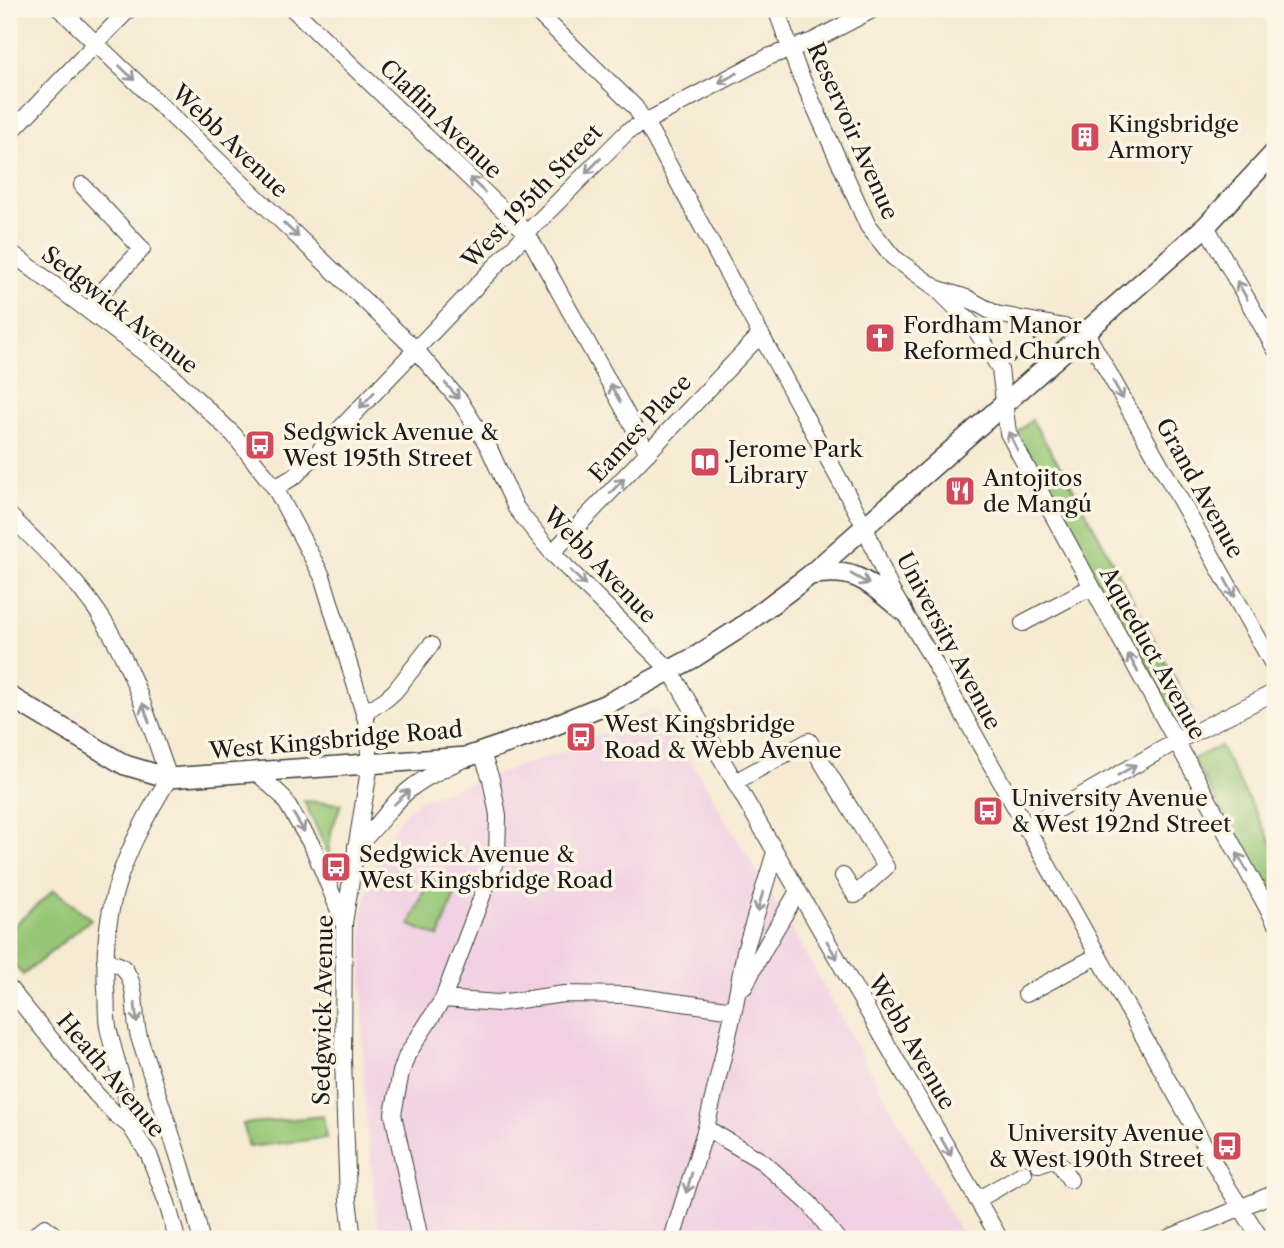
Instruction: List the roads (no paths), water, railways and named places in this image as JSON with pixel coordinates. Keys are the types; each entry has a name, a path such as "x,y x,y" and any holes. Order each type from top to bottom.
{"main road":[{"name":"West Kingsbridge Road","path":"9,696 125,765 169,778 474,754 531,735 609,703 740,628 810,575 1206,226 1275,152"},
{"path":"810,575 831,571 852,574 902,610"}],"street":[{"name":"Webb Avenue","path":"60,9 415,349 460,401 488,446 516,508 552,553 670,670 1000,1239"},
{"path":"9,134 129,9"},
{"name":"Claflin Avenue","path":"293,9 527,233 648,453"},
{"name":"University Avenue","path":"534,9 635,107 644,121 865,527 902,610 1097,956 1261,1239"},
{"name":"Reservoir Avenue","path":"776,9 847,184 868,226 893,257 936,288 974,326 1000,369 1005,402"},
{"name":"West 195th Street","path":"275,488 295,476 628,131 768,57 813,41 874,9"},
{"path":"82,185 142,249 99,295 90,312"},
{"path":"1206,226 1275,349"},
{"name":"Sedgwick Avenue","path":"9,251 162,366 234,436 275,488 322,576 364,713 370,764 344,923 343,1060 348,1200 353,1239"},
{"name":"Reservoir Avenue","path":"936,288 967,298 996,314 1085,331"},
{"name":"Grand Avenue","path":"1085,331 1275,668"},
{"name":"Eames Place","path":"552,553 761,334"},
{"name":"Aqueduct Avenue","path":"1005,402 1008,433 1275,922"},
{"path":"9,514 74,581 105,623 136,684 169,778 140,825 117,879 108,924 105,961 108,1025 128,1104 130,1126"},
{"path":"1023,623 1091,587"},
{"path":"364,713 395,691 431,645"},
{"path":"1025,828 1175,742 1275,692"},
{"path":"735,782 809,741 886,867 855,895 844,876"},
{"path":"356,846 372,834 387,812 413,786 474,754 491,779 498,815 497,857 443,999 407,1055 393,1114 420,1239"},
{"path":"255,771 283,797 313,847 344,923"},
{"path":"672,1239 706,1128 734,1010 752,953 775,852"},
{"path":"752,953 766,947 798,891"},
{"path":"1026,994 1097,956"},
{"path":"105,961 118,964 127,972 135,1002 138,1034 181,1162 201,1239"},
{"name":"Heath Avenue","path":"9,988 95,1093 130,1126 149,1155 177,1239"},
{"path":"443,999 498,1003 564,994 625,995 734,1010"},
{"path":"706,1128 763,1162 810,1204 837,1239"},
{"path":"1039,1164 1054,1158 1070,1180"},
{"path":"977,1200 1024,1173"},
{"path":"1166,1239 1275,1193"},
{"path":"30,1239 44,1227 59,1239"}],"place":[{"name":"Kingsbridge Armory","path":"1085,137"},
{"name":"Fordham Manor Reformed Church","path":"880,338"},
{"name":"Sedgwick Avenue & West 195th Street","path":"260,445"},
{"name":"Jerome Park Library","path":"705,462"},
{"name":"Antojitos de Mangú","path":"960,491"},
{"name":"West Kingsbridge Road & Webb Avenue","path":"581,737"},
{"name":"University Avenue & West 192nd Street","path":"988,811"},
{"name":"Sedgwick Avenue & West Kingsbridge Road","path":"336,867"},
{"name":"University Avenue & West 190th Street","path":"1227,1146"}]}
